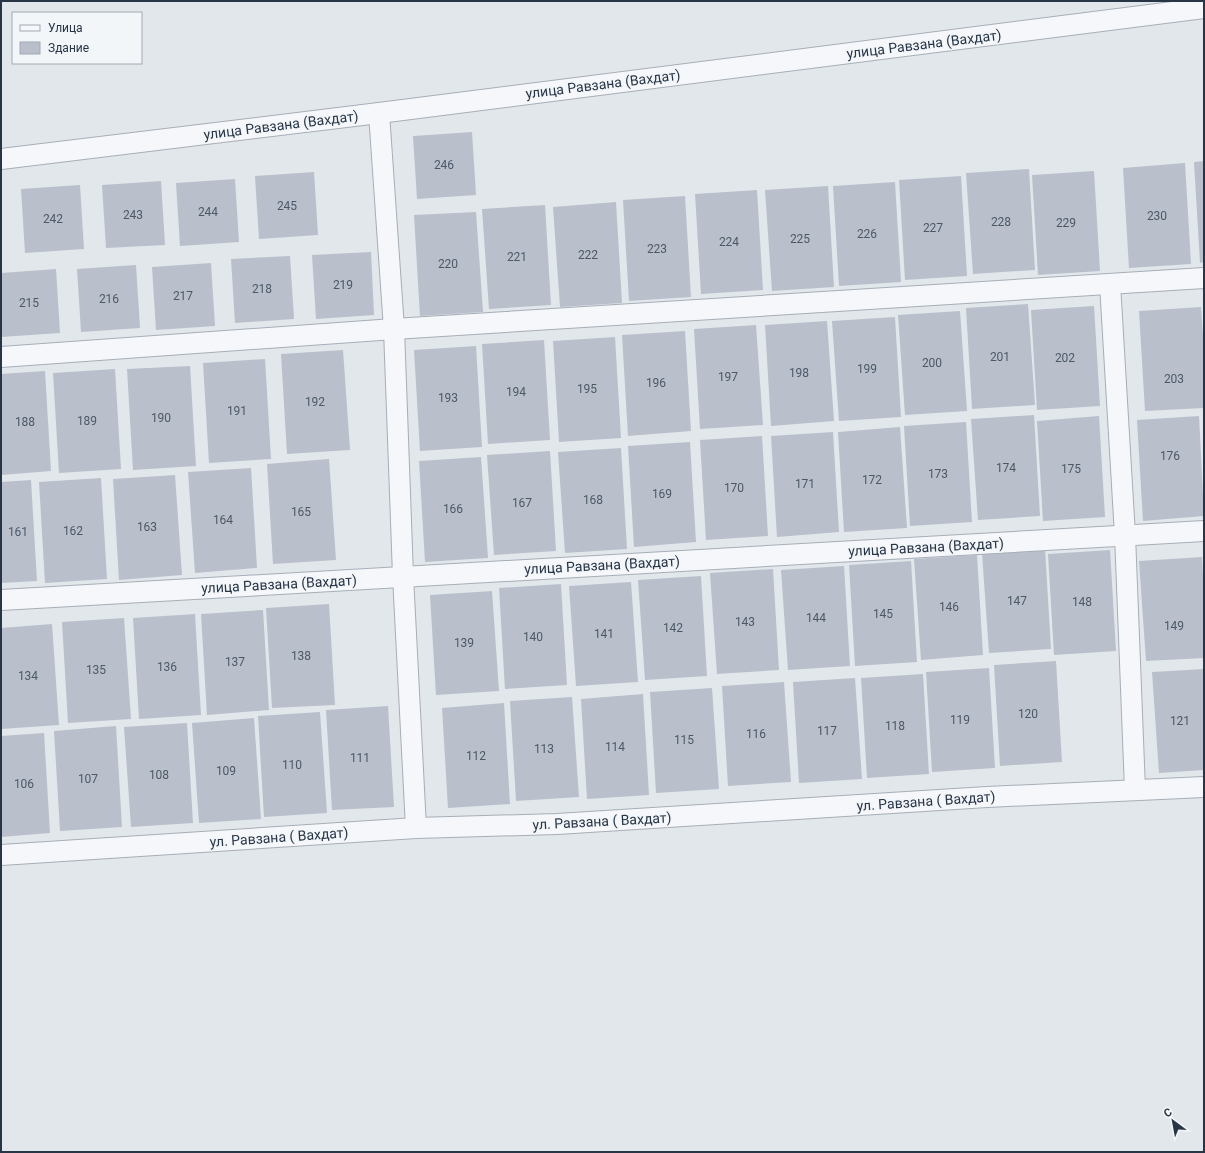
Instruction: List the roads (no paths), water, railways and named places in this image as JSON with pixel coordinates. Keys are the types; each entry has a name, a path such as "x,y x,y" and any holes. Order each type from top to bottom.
{"street":[{"name":"улица Равзана (Вахдат)","path":"1,158 379,113 1204,8"},
{"path":"379,113 394,329 403,576 416,828"},
{"path":"1,357 394,329 1204,278"},
{"path":"1110,284 1125,535 1135,790"},
{"name":"улица Равзана (Вахдат)","path":"1,600 1204,531"},
{"name":"ул. Равзана ( Вахдат)","path":"1,855 416,828 557,824 987,797 1204,787"}]}
